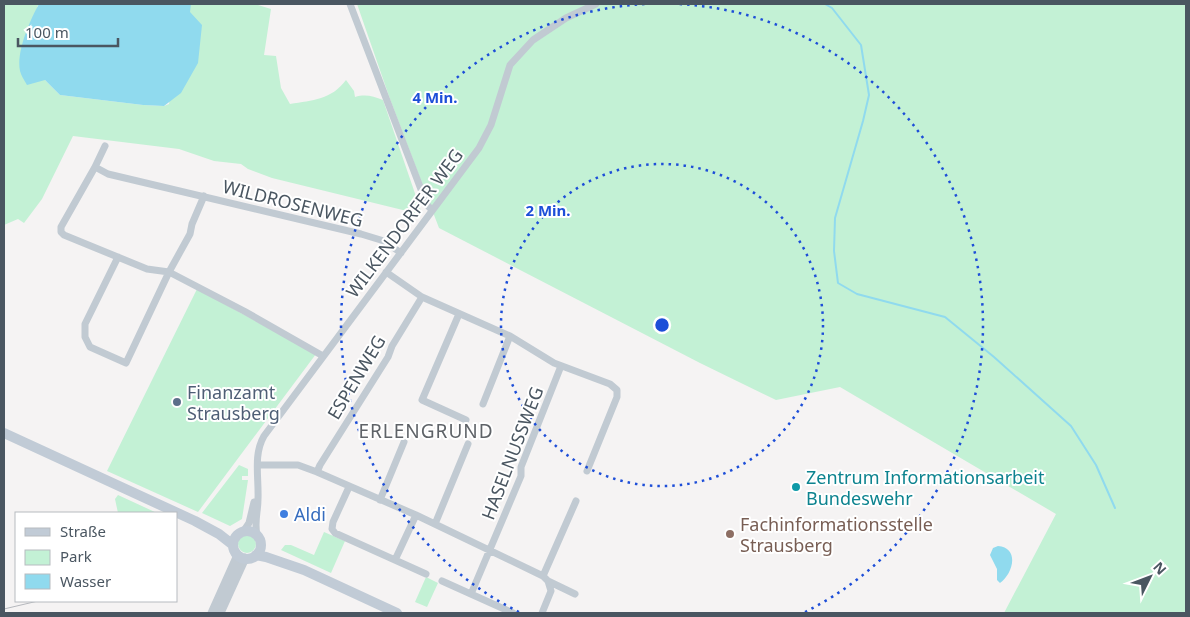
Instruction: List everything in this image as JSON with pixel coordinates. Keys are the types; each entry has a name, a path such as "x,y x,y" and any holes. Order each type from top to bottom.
{"main road":[{"path":"4,433 175,512"},
{"path":"178,513 219,534 239,553 250,558 260,550 259,540"},
{"path":"195,521 221,530 250,531 259,540 304,570"},
{"path":"239,553 234,539 241,532"},
{"path":"256,555 304,570 397,613"}],"street":[{"path":"350,4 427,205 432,210"},
{"name":"WILKENDORFER WEG","path":"259,540 255,524 258,498 257,482 259,449 264,436 479,148 491,125 510,65 533,40 566,18 596,4"},
{"path":"105,146 61,227 61,232 64,235 147,268 169,272 236,306 323,356"},
{"name":"WILDROSENWEG","path":"95,167 108,174 384,241 400,253"},
{"name":"WILDROSENWEG","path":"118,257 85,324 84,337 90,347 126,363 169,272 190,234 192,224 204,196"},
{"path":"386,272 422,297 510,336 561,366 610,384 617,390 617,397 587,471"},
{"name":"ESPENWEG","path":"317,472 388,357 392,346 422,297"},
{"path":"459,314 422,400 466,420"},
{"path":"483,404 510,336"},
{"name":"HASELNUSSWEG","path":"471,594 521,476 521,466 561,366"},
{"path":"380,500 404,442"},
{"path":"435,524 468,444"},
{"path":"258,465 298,465 317,472 416,515 490,550 575,594"},
{"name":"WILKENDORFER WEG","path":"241,532 250,519 257,482"},
{"path":"349,487 333,522 332,529 336,533 426,574"},
{"path":"542,613 552,591 546,579 576,501"},
{"path":"395,560 416,515"},
{"path":"212,613 239,553"},
{"path":"220,613 239,553"},
{"path":"442,581 513,613"}],"green space":[{"path":"4,4 39,4 37,7 45,80 60,95 164,106 169,104 180,4 258,4 271,9 264,55 276,56 281,88 290,104 314,100 328,95 340,87 346,80 354,91 355,97 369,96 383,100 421,211 415,213 272,178 248,169 241,164 214,161 179,149 73,136 42,199 24,223 18,219 4,225"},
{"path":"357,4 1186,4 1186,613 1004,613 1056,514 840,387 776,400 700,363 439,228 390,99"},
{"path":"197,289 316,354 198,512 107,471"},
{"path":"239,465 248,469 248,476 242,476 242,480 248,480 242,519 230,526 202,513"},
{"path":"118,495 155,512 118,512 115,499"},
{"path":"324,532 345,541 331,573 281,550 285,545 291,545 314,555"},
{"path":"243,535 251,535 256,540 254,551 243,553 238,548 238,540"},
{"path":"426,577 438,583 427,607 415,602"}],"water":[{"path":"39,4 191,4 190,12 202,25 198,63 181,93 164,106 60,95 45,80 27,85 20,71 20,55 28,27"},
{"path":"998,546 1005,548 1012,556 1011,568 1005,579 1000,583 997,580 997,569 990,555 993,548"}],"waterway":[{"path":"825,4 832,8 861,45 869,95 835,218 834,251 838,283 857,294 945,317 994,357 1071,426 1096,465 1115,508"}],"tram line":[{"path":"4,609 34,602"}],"place":[{"name":"Finanzamt Strausberg","path":"177,402"},
{"name":"Zentrum Informationsarbeit Bundeswehr","path":"796,487"},
{"name":"Aldi","path":"284,514"},
{"name":"Fachinformationsstelle Strausberg","path":"730,534"}],"district":[{"name":"ERLENGRUND","path":"426,431"}]}
